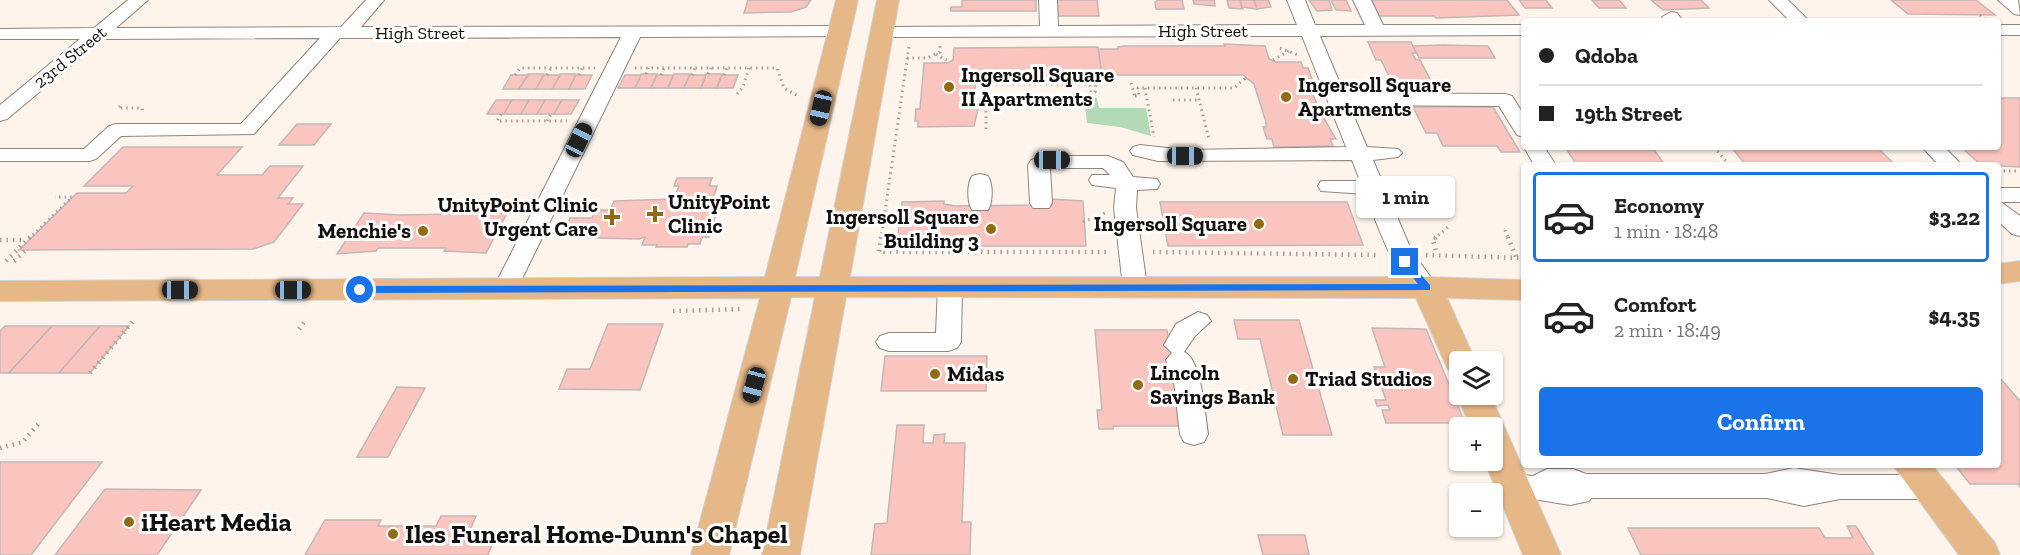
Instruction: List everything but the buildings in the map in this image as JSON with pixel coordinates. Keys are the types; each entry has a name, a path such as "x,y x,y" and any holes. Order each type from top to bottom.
{"main road":[{"path":"710,555 847,0"},
{"path":"781,555 888,0"},
{"path":"2001,273 2020,271"},
{"path":"0,291 778,287 1426,287 1521,290"},
{"path":"1426,287 1455,351"},
{"path":"1503,453 1527,486 1542,555"},
{"path":"1920,476 1981,555"}],"street":[{"name":"23rd Street","path":"0,115 140,0"},
{"path":"0,154 89,155 116,130 247,130 375,0"},
{"path":"1048,0 1049,32"},
{"path":"1296,0 1401,254 1426,287"},
{"path":"1362,0 1377,31"},
{"path":"2007,0 2020,10"},
{"path":"2001,27 2020,30"},
{"name":"High Street","path":"882,32 1521,30"},
{"name":"High Street","path":"0,34 839,31"},
{"path":"506,289 633,32"},
{"path":"1337,99 1515,100 1521,121"},
{"path":"1148,148 1158,155 1184,150 1360,155 1391,153"},
{"path":"1935,150 1949,162"},
{"path":"1041,204 1039,165 1044,162 1098,160 1115,167 1138,183"},
{"path":"1100,180 1138,183"},
{"path":"980,181 980,205"},
{"path":"1136,287 1125,208 1138,183"},
{"path":"1329,186 1374,188"},
{"path":"2001,195 2020,195"},
{"path":"2001,211 2020,229"},
{"path":"889,342 948,342 950,287"},
{"path":"1194,434 1187,381 1178,352 1185,330 1198,321"},
{"path":"1527,486 1553,493 1579,493 1582,486 1768,486 1785,493 1822,494 1840,487 1920,476"}],"path":[{"path":"1980,15 1984,18"},
{"path":"1270,31 1275,46 1300,56 1320,56"},
{"path":"879,252 910,32"},
{"path":"907,58 927,58 940,52 940,39"},
{"path":"1273,60 1289,51"},
{"path":"935,54 950,62"},
{"path":"515,75 520,68 777,68 784,88 800,97"},
{"path":"532,74 536,68"},
{"path":"547,75 551,68"},
{"path":"563,74 567,68"},
{"path":"579,75 582,68"},
{"path":"645,74 648,68"},
{"path":"661,75 664,68"},
{"path":"677,74 680,68"},
{"path":"692,75 695,68"},
{"path":"708,74 711,68"},
{"path":"724,75 727,68"},
{"path":"737,94 743,87 749,68"},
{"path":"1131,83 1135,96 1139,96 1138,88 1234,87 1247,77"},
{"path":"980,78 986,84 1086,84 1090,86 1091,92 1095,92 1096,83"},
{"path":"986,84 986,129"},
{"path":"1145,88 1148,148"},
{"path":"1196,88 1210,144"},
{"path":"1173,100 1199,100"},
{"path":"120,106 118,108 142,108 141,116"},
{"path":"501,114 497,121 589,121"},
{"path":"514,121 519,114"},
{"path":"531,121 535,114"},
{"path":"547,121 551,114"},
{"path":"1716,150 1726,162"},
{"path":"2001,171 2020,171"},
{"path":"6,261 72,197 55,197"},
{"path":"1083,222 1106,213"},
{"path":"1437,255 1433,240 1448,227"},
{"path":"1505,230 1516,257"},
{"path":"0,240 27,240"},
{"path":"14,261 26,250"},
{"path":"1421,255 1521,258"},
{"path":"723,312 739,311"},
{"path":"90,373 134,320"},
{"path":"299,329 306,320"},
{"path":"0,448 23,442 40,422"}],"green space":[{"path":"1084,98 1097,98 1099,108 1146,108 1151,136 1120,127 1087,123"}],"place":[{"name":"Ingersoll Square II Apartments","path":"949,87"},
{"name":"Ingersoll Square Apartments","path":"1286,97"},
{"name":"UnityPoint Clinic","path":"655,214"},
{"name":"UnityPoint Clinic Urgent Care","path":"612,217"},
{"name":"Ingersoll Square","path":"1259,224"},
{"name":"Ingersoll Square Building 3","path":"991,229"},
{"name":"Menchie's","path":"423,231"},
{"name":"Midas","path":"935,374"},
{"name":"Triad Studios","path":"1293,379"},
{"name":"Lincoln Savings Bank","path":"1138,385"},
{"name":"iHeart Media","path":"129,522"},
{"name":"Iles Funeral Home-Dunn's Chapel","path":"393,534"}],"route":[{"path":"360,290 1426,287 1405,262"}]}
